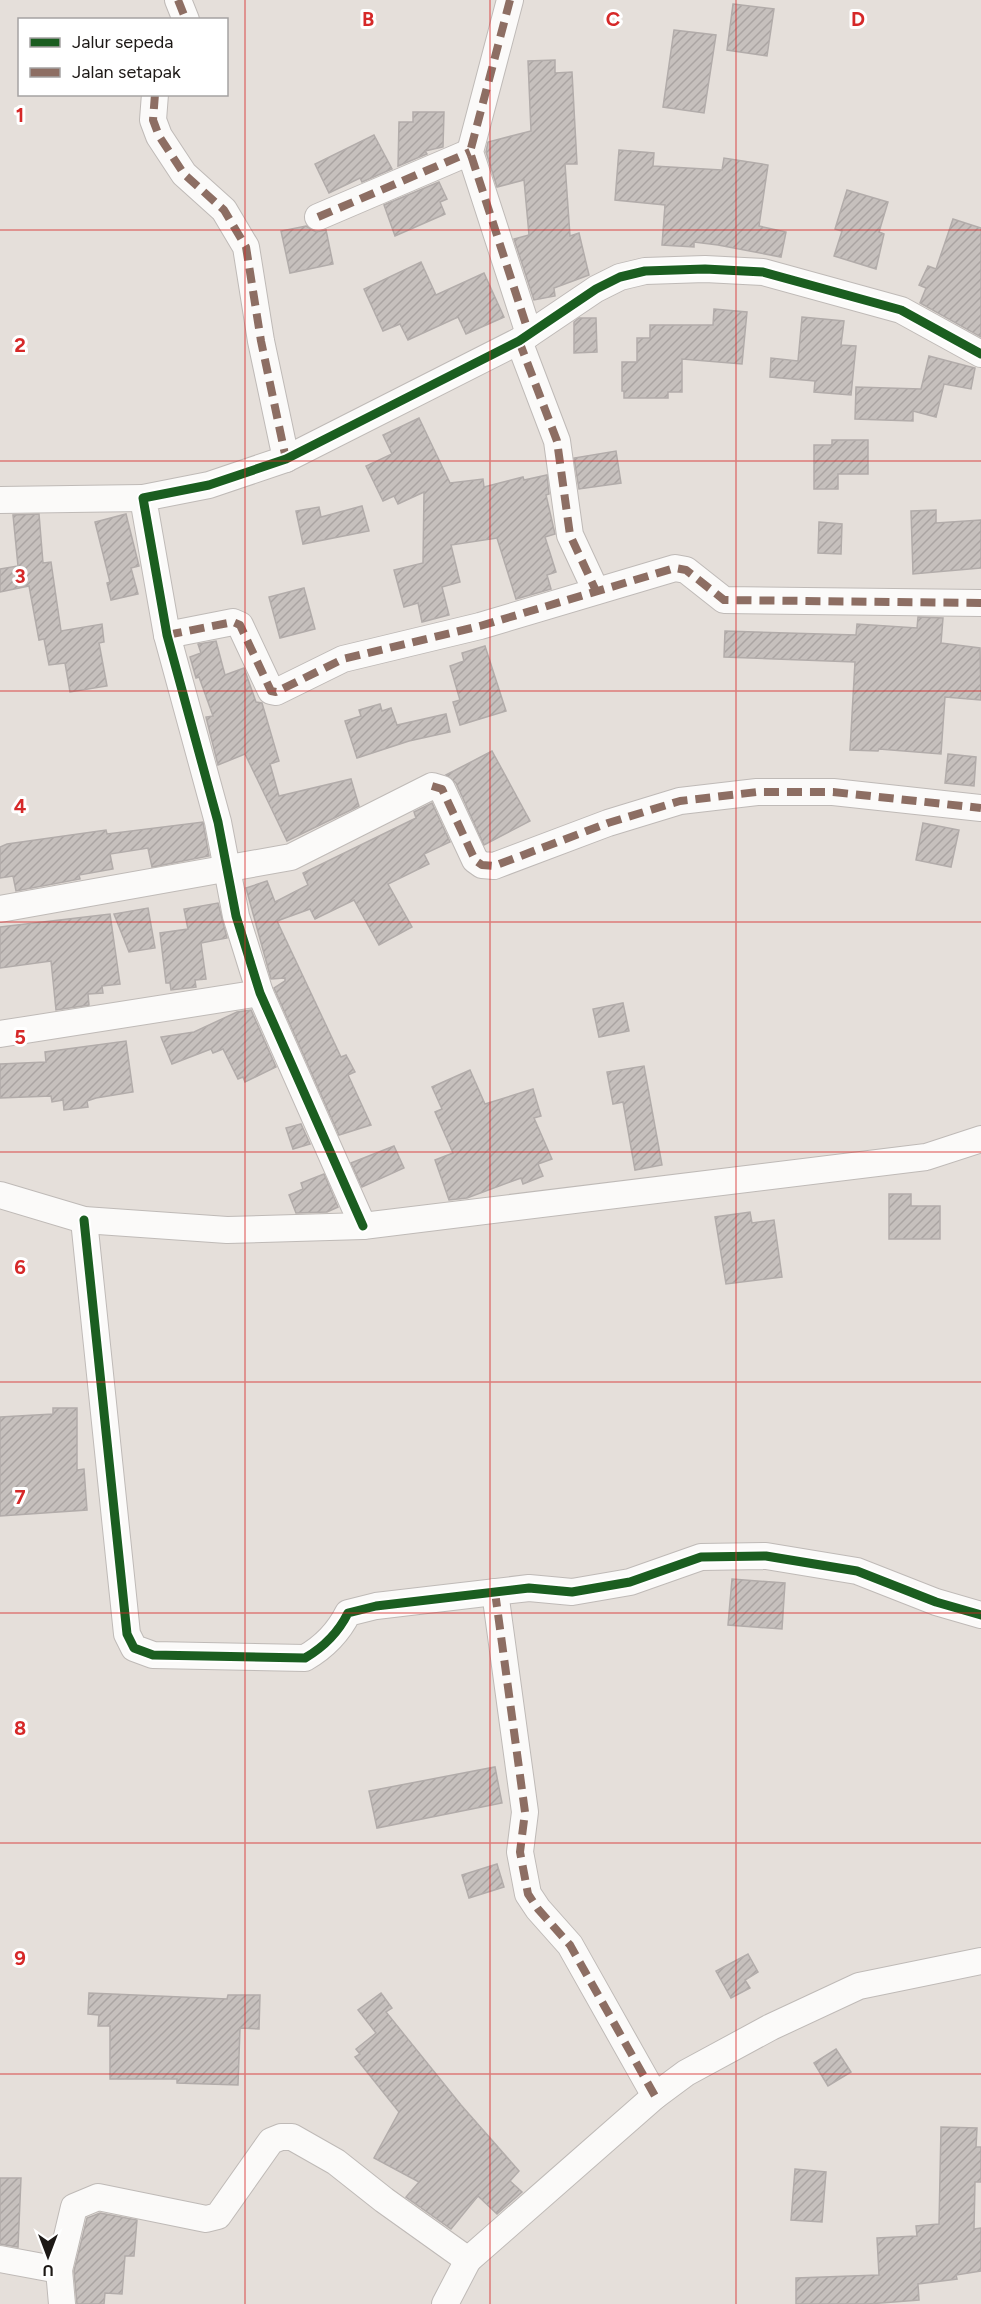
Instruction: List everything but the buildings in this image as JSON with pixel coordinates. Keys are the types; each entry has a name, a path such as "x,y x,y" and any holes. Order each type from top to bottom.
{"street":[{"path":"178,0 185,18"},
{"path":"510,0 470,152 557,441 570,535 596,591"},
{"path":"155,96 153,120 159,136 184,174 224,210 246,248 261,341 286,459"},
{"path":"318,217 470,152"},
{"path":"0,500 143,498 209,485 286,459 524,337 596,289 620,278 645,271 705,269 763,272 901,310 981,354"},
{"path":"143,498 167,635 218,822 236,916 260,993 363,1226"},
{"path":"167,635 233,622 240,625 271,691 276,692 343,659 480,626 675,568 686,570 724,600 981,603"},
{"path":"0,909 291,857 432,786 442,789 475,860 482,865 494,866 608,823 680,801 757,792 833,792 981,808"},
{"path":"0,1034 260,993"},
{"path":"0,1195 84,1220 227,1230 363,1226 926,1156 981,1139"},
{"path":"84,1220 127,1634 134,1648 153,1655 305,1658 321,1648 341,1627 348,1613 376,1606 529,1588 572,1592 630,1582 701,1557 766,1556 857,1571 936,1602 981,1615"},
{"path":"495,1592 525,1812 520,1852 528,1894 538,1909 570,1945 655,2096"},
{"path":"445,2304 468,2260 655,2096 686,2073 771,2027 859,1986 981,1961"},
{"path":"62,2304 59,2270 74,2207 98,2197 206,2219 218,2216 271,2141 281,2137 292,2137 336,2162 384,2200 468,2260"},
{"path":"0,2259 59,2270"}],"marked path":[{"path":"178,0 185,18"},
{"path":"510,0 470,152 529,334"},
{"path":"155,96 153,120 159,136 184,174 224,210 246,247 261,341 286,459"},
{"path":"318,217 470,152"},
{"path":"519,341 557,441 570,535 596,591"},
{"path":"167,635 233,622 240,625 271,691 276,692 343,659 480,626 675,568 686,570 724,600 981,603"},
{"path":"432,786 442,789 475,860 482,865 494,866 608,823 680,801 757,792 833,792 981,808"},
{"path":"495,1592 525,1812 520,1852 528,1894 538,1909 570,1945 655,2096"}],"cycle path":[{"path":"363,1226 260,993 236,916 218,822 167,635 143,498 209,485 286,459 519,341 596,289 620,277 645,271 705,269 763,272 901,310 981,354"},
{"path":"84,1220 127,1634 134,1648 153,1655 305,1658 330,1639 348,1613 376,1606 529,1588 572,1592 630,1582 701,1557 766,1556 857,1571 936,1602 981,1615"}]}
